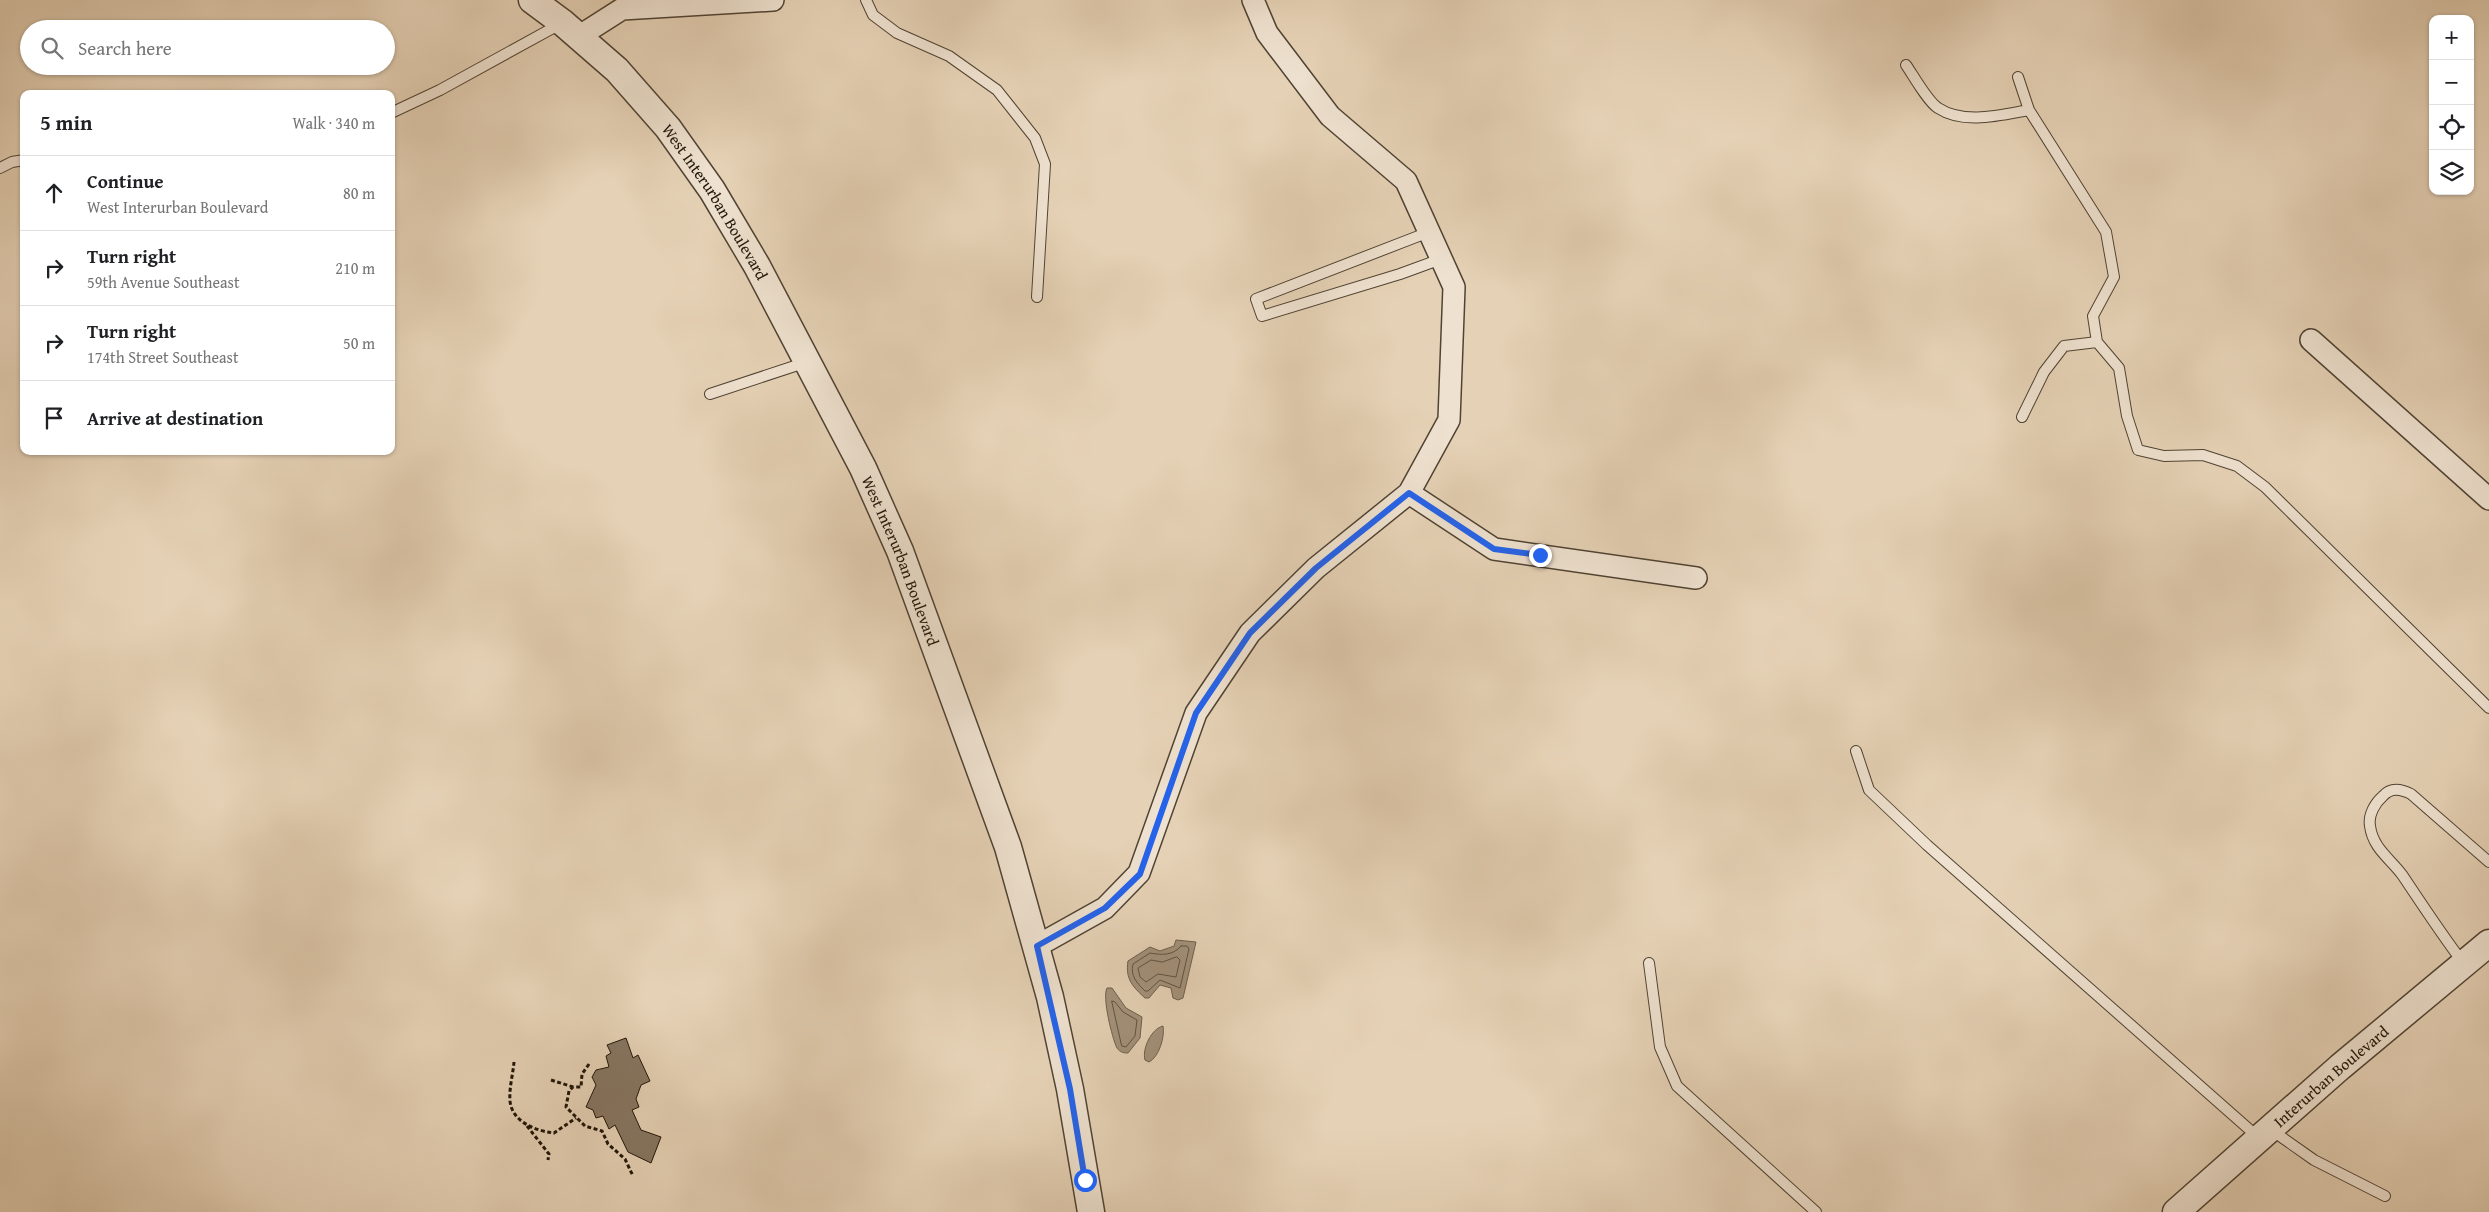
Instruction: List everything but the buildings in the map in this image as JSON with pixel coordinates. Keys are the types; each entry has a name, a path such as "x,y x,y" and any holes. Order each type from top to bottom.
{"street":[{"name":"West Interurban Boulevard","path":"532,0 572,31 616,70 668,128 712,190 757,266 863,468 900,551 1008,847 1037,946 1070,1089 1091,1212"},
{"path":"572,31 590,30 622,9 773,0"},
{"path":"1037,946 1105,908 1140,874 1196,713 1250,633 1316,568 1409,493 1450,420 1454,287 1406,181 1330,116 1267,33 1253,0"},
{"path":"2311,340 2489,499"},
{"path":"1409,493 1494,549 1696,578"},
{"name":"Interurban Boulevard","path":"2176,1212 2340,1067 2489,943"}],"lane":[{"path":"866,0 873,15 896,33 949,56 997,90 1035,138 1044,164 1037,297"},
{"path":"395,110 572,31"},
{"path":"1906,65 1937,108 1958,116 2001,115 2029,110"},
{"path":"2018,77 2029,110 2106,232 2114,277 2092,316 2097,342 2119,368 2127,416 2138,450 2164,456 2203,455 2237,466 2265,487 2489,708"},
{"path":"0,168 12,162 20,161"},
{"path":"1429,232 1256,299 1262,316 1400,274 1441,259"},
{"path":"2022,417 2044,372 2064,346 2097,342"},
{"path":"710,394 808,362"},
{"path":"1856,751 1869,790 1927,845 2264,1133 2385,1196"},
{"path":"2464,964 2425,912 2401,874 2378,849 2370,827 2372,812 2385,794 2397,789 2404,791 2411,794 2489,862"},
{"path":"1649,963 1660,1048 1678,1086 1816,1212"}],"path":[{"path":"514,1062 510,1099 517,1118 527,1125 549,1154 548,1160"},
{"path":"551,1080 573,1087 581,1087 582,1074 589,1064"},
{"path":"573,1087 569,1092 566,1106 585,1126 602,1131 608,1144 625,1159 633,1176"},
{"path":"527,1125 554,1133 576,1118"}],"water":[{"path":"1176,940 1196,942 1183,998 1178,1000 1173,998 1171,988 1160,985 1149,998 1145,998 1129,978 1128,961 1150,947 1160,951 1174,946"},
{"path":"1107,988 1112,988 1126,1008 1142,1017 1140,1038 1128,1053 1119,1050 1115,1043 1107,1008"},
{"path":"1163,1026 1160,1046 1156,1056 1149,1062 1145,1060 1144,1056 1146,1045 1151,1035"}],"route":[{"path":"1085,1180 1070,1089 1037,946 1105,908 1140,874 1196,713 1250,633 1316,568 1409,493 1494,549 1540,555"}]}
